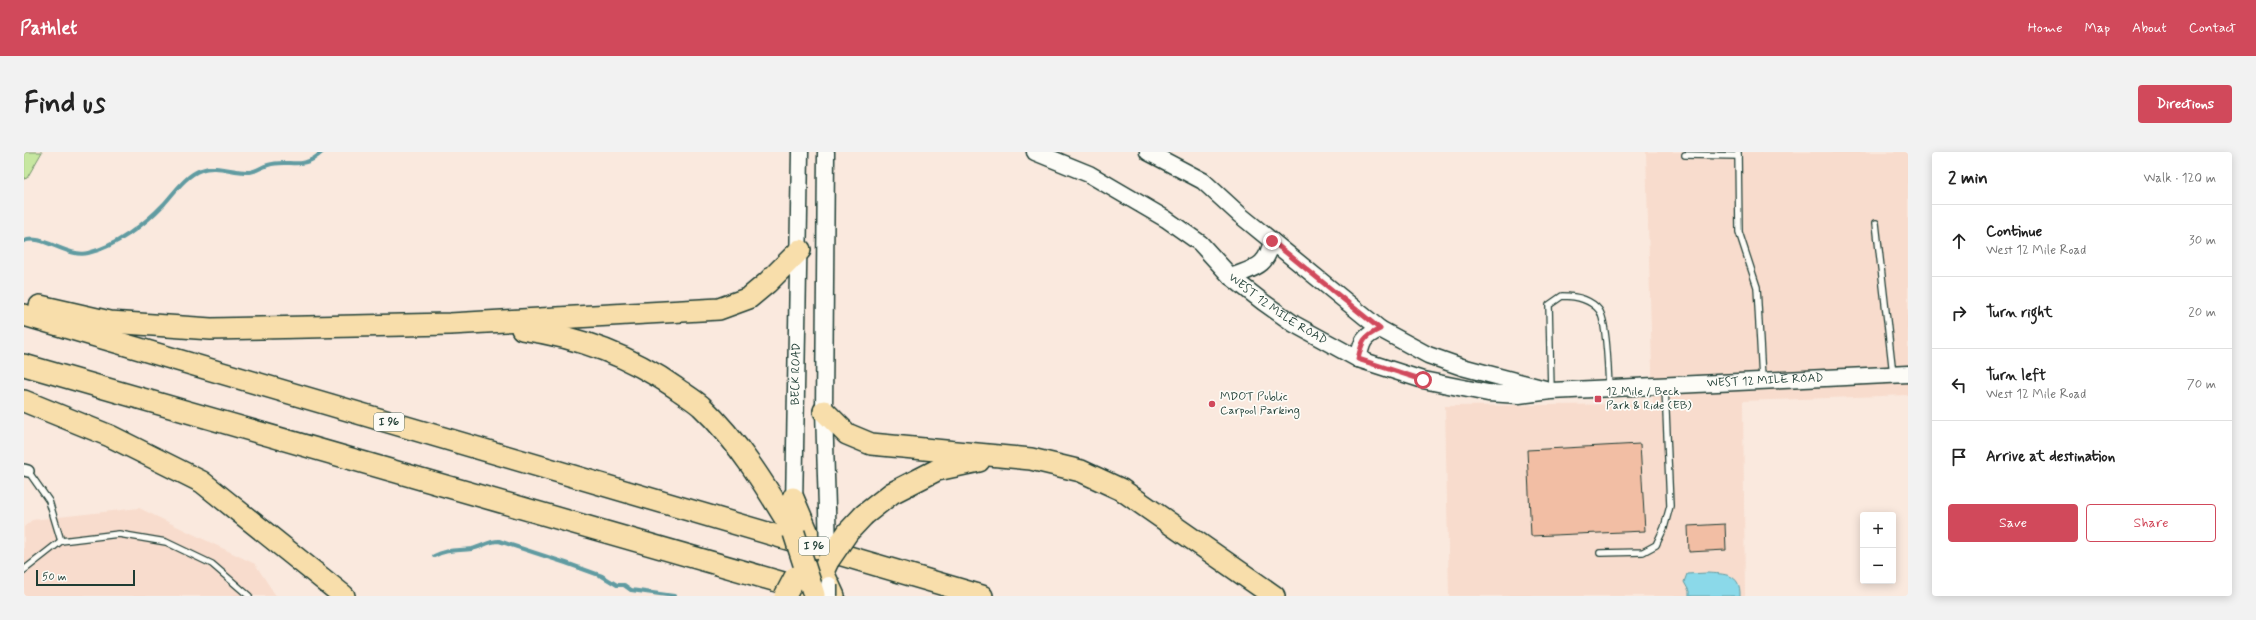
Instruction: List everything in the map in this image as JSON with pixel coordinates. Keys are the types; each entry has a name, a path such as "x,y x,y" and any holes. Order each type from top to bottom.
{"highway":[{"path":"24,302 110,322 211,329 450,324 719,309 749,298 767,283 800,250"},
{"name":"I 96","path":"24,315 982,596"},
{"path":"450,324 505,327 548,333 598,346 655,373 700,406 734,444 769,491 794,533 817,582"},
{"path":"24,365 817,582"},
{"path":"24,401 110,436 202,482 344,596"},
{"path":"824,411 847,434 871,444 1031,459 1081,471 1122,490 1274,596"},
{"path":"785,596 817,582 848,532 864,515 892,493 937,470 981,460 1031,459"},
{"path":"794,498 817,582"},
{"path":"817,582 827,508"}],"main road":[{"name":"BECK ROAD","path":"794,533 800,250 800,152"},
{"path":"826,152 824,411 827,508"},
{"name":"WEST 12 MILE ROAD","path":"1035,152 1089,174 1166,219 1200,243 1231,277 1294,324 1358,359 1423,380 1488,393 1519,395 1551,391 1901,374"},
{"name":"WEST 12 MILE ROAD","path":"1148,152 1203,181 1272,241 1380,329 1428,355 1462,367 1551,391"},
{"path":"1231,277 1264,263 1269,254 1272,241"},
{"path":"1358,359 1361,344 1364,339 1368,334 1380,329"}],"lane":[{"path":"1685,155 1738,154 1739,232 1757,287 1763,381"},
{"path":"1876,223 1901,374"},
{"path":"1551,391 1549,305 1562,296 1582,298 1600,311 1603,322 1609,388"},
{"path":"1600,554 1643,552 1656,545 1664,528 1670,506 1665,386"},
{"path":"26,470 49,501 61,541"},
{"path":"24,570 61,541 119,534 166,542 212,564 249,596"}],"shaded area":[{"path":"1646,152 1908,152 1908,395 1743,401 1745,596 1449,596 1445,406 1653,404"},
{"path":"139,508 255,564 276,596 24,596 24,527 32,520"}],"green space":[{"path":"24,152 42,152 27,178 24,179"}],"water":[{"path":"1707,573 1730,576 1738,583 1740,588 1740,596 1689,596 1689,591 1684,582 1687,574"}],"building":[{"path":"1640,444 1645,531 1531,536 1527,450"},
{"path":"1725,524 1726,550 1689,552 1688,526"}],"waterway":[{"path":"24,241 31,239 38,240 72,252 80,254 88,253 109,246 139,227 164,204 185,180 196,172 207,168 252,172 276,163 301,163 315,158 322,152"},
{"path":"434,556 448,551 472,549 499,541 602,576 617,585 624,585 631,590 674,596"}],"place":[{"name":"12 Mile / Beck Park & Ride (EB)","path":"1598,399"},
{"name":"MDOT Public Carpool Parking","path":"1212,404"}],"route":[{"path":"1272,241 1319,281 1355,307 1380,329 1368,334 1361,344 1358,359 1423,380"}]}
